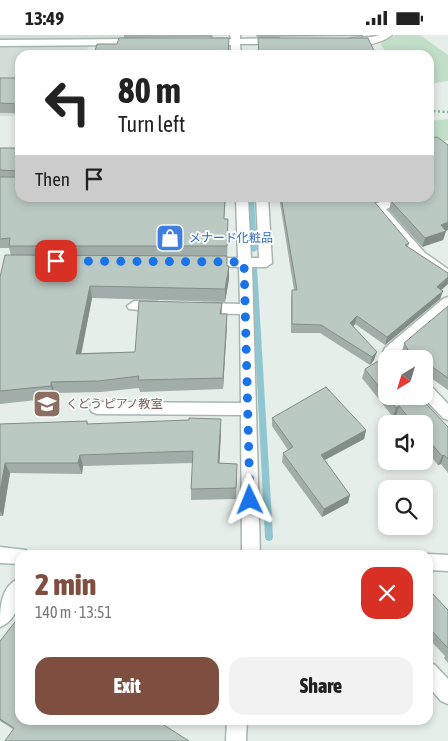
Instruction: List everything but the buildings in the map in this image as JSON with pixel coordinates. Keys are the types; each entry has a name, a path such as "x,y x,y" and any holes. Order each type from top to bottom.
{"street":[{"path":"343,41 373,41 387,35"},
{"path":"196,42 235,38 284,41"},
{"path":"0,43 147,42"},
{"path":"242,202 247,309 247,409 251,550"},
{"path":"196,262 266,263 262,202"},
{"path":"394,202 378,207 420,256 448,275"},
{"path":"391,350 448,302"},
{"path":"134,306 172,307"},
{"path":"190,308 247,309"},
{"path":"433,398 448,414"},
{"path":"97,408 247,409"},
{"path":"0,555 15,556"},
{"path":"433,562 448,563"},
{"path":"0,618 15,595"},
{"path":"433,678 448,694"},
{"path":"236,741 237,725"}],"path":[{"path":"434,111 448,112"}],"shaded area":[{"path":"0,35 228,35 228,36 0,40"},
{"path":"0,47 88,47 87,50 15,50 15,116 0,116"}],"green space":[{"path":"396,35 420,35 448,55 448,81 434,83 434,50 384,50 380,44"},
{"path":"448,119 448,140 434,144 434,120"}],"waterway":[{"path":"251,202 254,250"},
{"path":"254,267 269,537"}],"place":[{"name":"メナード化粧品","path":"170,238"},
{"name":"くどう ピアノ教室","path":"47,404"}],"route":[{"path":"56,261 244,262 247,309 247,409 250,500"}]}
